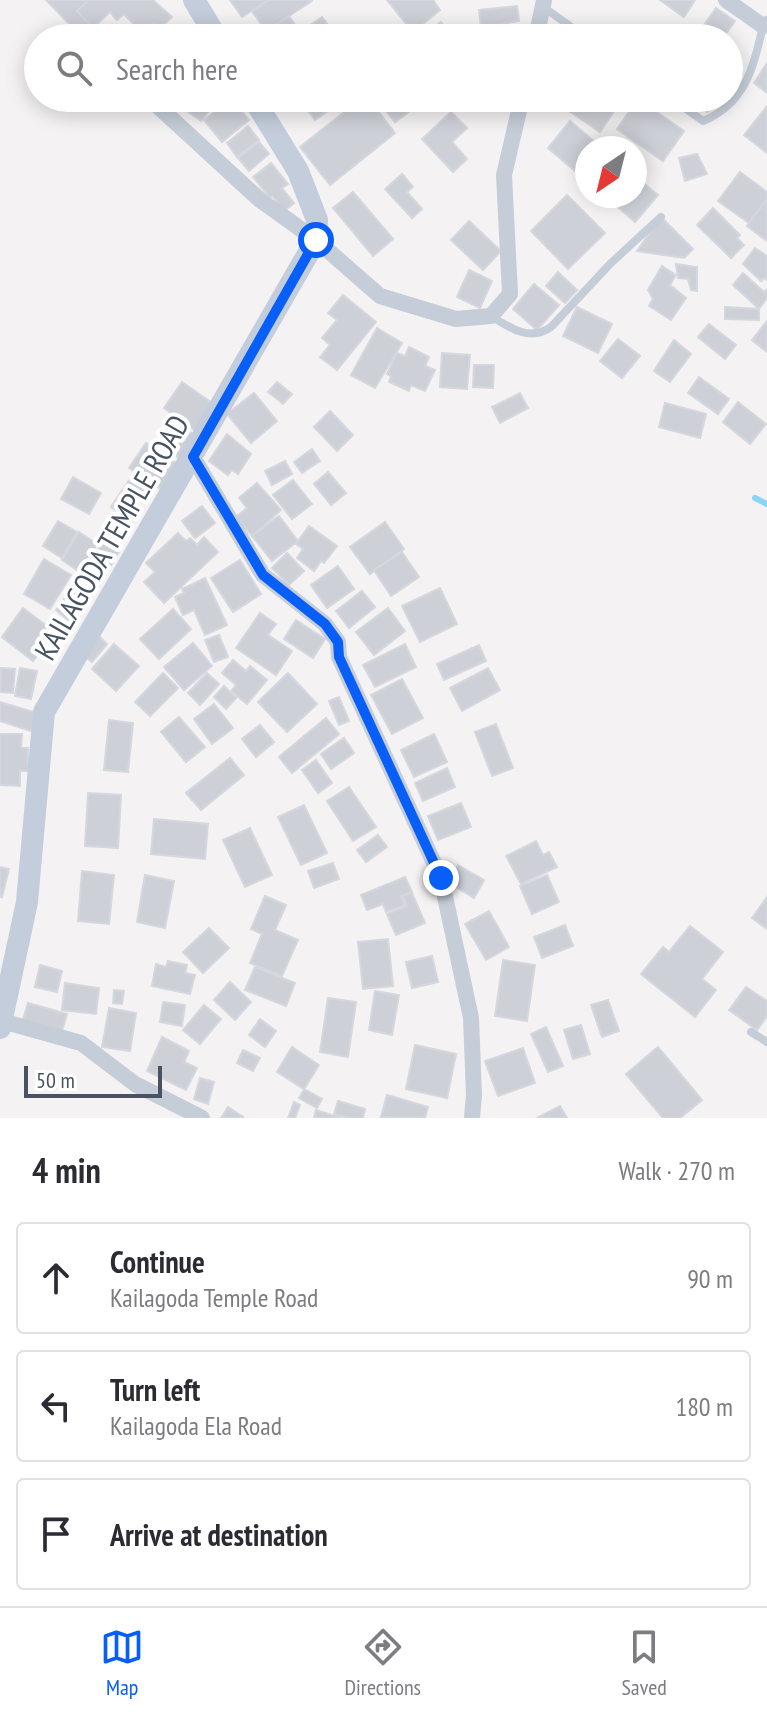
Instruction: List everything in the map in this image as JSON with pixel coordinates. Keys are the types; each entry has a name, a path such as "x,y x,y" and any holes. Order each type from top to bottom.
{"street":[{"path":"194,0 209,24"},
{"path":"726,0 765,25"},
{"path":"539,24 543,3"},
{"path":"164,112 260,200 316,240 380,296 456,319 491,316 510,294 504,175 519,112"},
{"path":"262,112 298,171 317,220 316,240"},
{"name":"KAILAGODA TEMPLE ROAD","path":"1,1024 27,902 44,712 316,240"},
{"path":"193,457 263,575 325,624 338,642 339,657 441,878 471,1018 472,1118"},
{"path":"1,1024 81,1043 135,1084 202,1118"}],"lane":[{"path":"543,3 569,24"},
{"path":"743,87 765,25"},
{"path":"690,112 703,121 724,112"},
{"path":"491,316 517,332 541,334 661,217"},
{"path":"751,1032 767,1042"}],"building":[{"path":"46,0 89,0 77,11 90,24 69,24"},
{"path":"89,0 153,0 172,17 164,24 134,24 124,14 117,20 110,12 97,24 89,24 77,11"},
{"path":"230,0 269,0 242,17"},
{"path":"269,0 312,0 277,24 261,24 252,11"},
{"path":"387,0 433,0 440,10 423,24 406,24"},
{"path":"660,0 695,0 684,17"},
{"path":"517,6 519,21 481,24 479,10"},
{"path":"716,8 735,21 733,24 705,24"},
{"path":"289,16 294,24 277,24"},
{"path":"322,17 327,24 312,24"},
{"path":"767,63 767,93 754,83"},
{"path":"767,106 767,153 744,135"},
{"path":"189,112 208,112 201,121"},
{"path":"214,112 242,112 249,120 222,142 204,120"},
{"path":"309,112 326,112 315,120"},
{"path":"344,112 379,112 395,133 330,185 300,147"},
{"path":"387,112 408,112 395,122"},
{"path":"451,112 467,128 452,142 467,159 453,172 422,139"},
{"path":"571,112 614,112 600,132"},
{"path":"629,112 657,112 684,131 663,161 647,150 647,136 627,136 617,129"},
{"path":"570,121 588,136 575,136 575,171 548,148"},
{"path":"248,126 259,140 237,157 227,143"},
{"path":"259,142 269,154 249,171 238,158"},
{"path":"697,154 707,174 685,181 679,158"},
{"path":"271,163 288,184 282,188 294,203 284,211 253,177"},
{"path":"740,172 767,192 767,199 749,223 718,201"},
{"path":"402,174 413,187 407,192 422,209 412,218 385,189"},
{"path":"647,186 658,195 647,208"},
{"path":"353,192 393,239 373,256 333,208"},
{"path":"567,195 575,203 575,208 580,208 605,233 568,269 531,231"},
{"path":"767,199 767,241 747,226"},
{"path":"619,208 647,208 635,222"},
{"path":"713,208 740,235 737,238 744,245 731,258 697,225"},
{"path":"661,217 693,249 684,258 637,251"},
{"path":"469,221 501,251 483,270 451,240"},
{"path":"755,248 767,256 767,280 764,278 761,281 743,264"},
{"path":"676,264 697,267 697,291 691,290 688,279 678,278"},
{"path":"662,266 676,275 670,285 686,298 671,320 649,306 653,299 648,290"},
{"path":"469,270 492,281 480,308 457,297"},
{"path":"558,272 577,290 565,303 546,286"},
{"path":"743,273 764,292 767,289 767,298 759,309 733,285"},
{"path":"534,284 559,305 537,330 513,309"},
{"path":"343,295 376,322 337,370 320,357 330,345 322,338 337,320 328,313"},
{"path":"577,307 612,324 598,353 563,336"},
{"path":"725,307 759,309 759,320 725,319"},
{"path":"767,321 767,352 752,340"},
{"path":"709,324 736,345 725,359 698,337"},
{"path":"377,328 402,343 375,388 351,375"},
{"path":"618,339 640,356 622,378 600,361"},
{"path":"674,340 691,354 670,382 654,371"},
{"path":"409,347 429,357 425,366 435,370 425,391 411,385 409,391 389,382 391,376 387,374 397,353 405,356"},
{"path":"442,353 470,355 467,389 440,387"},
{"path":"474,365 494,365 493,388 473,387"},
{"path":"699,377 729,399 718,414 688,393"},
{"path":"182,382 215,405 197,432 164,408"},
{"path":"277,382 292,394 283,404 268,392"},
{"path":"254,393 277,421 251,443 227,414"},
{"path":"520,393 528,408 500,423 492,407"},
{"path":"738,402 766,424 750,444 723,422"},
{"path":"665,403 706,414 700,438 659,427"},
{"path":"330,411 353,435 337,451 314,427"},
{"path":"172,421 195,435 180,459 157,444"},
{"path":"227,434 251,454 238,474 232,470 228,475 209,461"},
{"path":"146,443 177,464 161,489 129,468"},
{"path":"312,449 320,461 302,473 294,462"},
{"path":"285,461 292,474 272,485 265,471"},
{"path":"328,472 346,493 331,505 314,484"},
{"path":"132,476 148,487 127,518 111,507"},
{"path":"73,477 101,493 89,514 61,499"},
{"path":"293,480 312,504 292,519 273,495"},
{"path":"257,483 281,510 252,536 236,517 247,508 239,498"},
{"path":"202,506 215,523 195,538 182,521"},
{"path":"279,516 298,541 272,561 252,536"},
{"path":"58,521 77,532 62,558 43,546"},
{"path":"385,522 404,549 370,574 350,547"},
{"path":"309,526 337,546 314,571 297,558 303,549 296,544"},
{"path":"79,532 97,544 80,572 62,560"},
{"path":"178,533 186,541 190,538 197,545 204,537 218,552 164,603 144,582 155,572 146,563"},
{"path":"103,541 120,550 98,587 82,578"},
{"path":"402,552 419,577 391,596 374,570"},
{"path":"287,553 304,571 289,585 272,568"},
{"path":"44,559 71,575 50,609 24,594"},
{"path":"240,560 261,594 233,612 211,578"},
{"path":"338,566 354,589 327,608 311,585"},
{"path":"205,578 227,625 205,635 194,610 183,615 175,597 184,593 182,589"},
{"path":"73,587 89,599 72,623 56,610"},
{"path":"440,588 457,624 420,642 402,606"},
{"path":"362,591 375,607 349,628 336,611"},
{"path":"23,608 55,632 33,661 2,637"},
{"path":"388,608 405,631 374,655 356,632"},
{"path":"173,609 191,629 159,659 140,639"},
{"path":"260,613 276,624 268,635 292,651 276,675 236,648"},
{"path":"296,620 325,639 313,658 284,639"},
{"path":"97,634 107,644 92,662 81,653"},
{"path":"219,635 228,657 214,662 205,640"},
{"path":"193,643 212,666 184,690 164,667"},
{"path":"114,644 139,666 116,691 92,669"},
{"path":"405,644 416,667 375,687 363,665"},
{"path":"479,645 486,661 444,680 437,664"},
{"path":"233,660 246,671 250,666 267,680 247,704 231,691 236,685 222,673"},
{"path":"1,668 15,669 13,693 0,692"},
{"path":"20,668 37,671 31,699 15,696"},
{"path":"488,668 500,690 462,711 450,688"},
{"path":"163,673 178,688 150,716 135,702"},
{"path":"207,673 219,684 200,705 188,693"},
{"path":"288,673 317,704 287,732 258,702"},
{"path":"402,679 423,718 392,734 371,695"},
{"path":"224,686 236,698 226,709 214,697"},
{"path":"339,697 349,721 339,725 329,701"},
{"path":"0,702 43,715 37,733 0,721"},
{"path":"214,704 233,728 212,744 194,719"},
{"path":"179,717 205,747 186,762 161,732"},
{"path":"326,718 339,734 292,773 279,757"},
{"path":"109,720 133,723 128,772 104,770"},
{"path":"496,724 513,768 492,776 475,732"},
{"path":"260,725 274,742 256,757 242,739"},
{"path":"0,734 22,734 21,748 28,748 28,771 20,771 20,786 0,785"},
{"path":"434,734 447,762 414,777 401,750"},
{"path":"344,738 354,753 331,769 321,754"},
{"path":"230,758 244,775 201,810 186,793"},
{"path":"316,760 332,783 318,793 302,770"},
{"path":"447,768 455,787 423,801 415,783"},
{"path":"349,787 376,827 353,841 327,801"},
{"path":"88,793 121,795 118,848 85,846"},
{"path":"461,803 471,827 438,840 428,816"},
{"path":"304,805 327,853 301,865 278,817"},
{"path":"154,819 208,824 205,859 151,854"},
{"path":"250,828 272,875 245,887 223,840"},
{"path":"378,835 387,847 366,862 357,850"},
{"path":"536,841 543,855 549,852 557,867 521,884 506,856"},
{"path":"333,863 339,879 314,888 308,871"},
{"path":"458,865 484,880 474,898 448,882"},
{"path":"0,867 9,869 2,897 0,897"},
{"path":"82,871 114,875 109,924 78,921"},
{"path":"145,875 174,881 165,928 137,922"},
{"path":"547,875 559,902 532,914 520,886"},
{"path":"405,877 412,892 401,896 405,905 386,912 383,904 367,910 361,895"},
{"path":"412,893 425,923 396,935 387,914 407,906 403,896"},
{"path":"265,896 286,905 275,930 298,940 282,976 250,963 262,934 251,929"},
{"path":"767,897 767,929 752,918"},
{"path":"489,911 509,947 486,960 465,924"},
{"path":"565,925 573,946 542,958 534,937"},
{"path":"690,926 723,952 702,979 716,990 695,1017 641,974 663,947 669,952"},
{"path":"209,928 229,948 203,973 183,952"},
{"path":"388,939 393,986 363,989 358,942"},
{"path":"432,956 438,982 412,988 406,962"},
{"path":"503,960 535,965 527,1021 495,1016"},
{"path":"168,961 187,965 185,973 195,975 190,994 152,986 156,964 166,967"},
{"path":"40,965 62,971 57,992 35,987"},
{"path":"255,967 295,983 286,1006 245,990"},
{"path":"230,982 251,1002 235,1020 214,1000"},
{"path":"65,983 99,988 96,1014 62,1010"},
{"path":"746,987 767,1001 767,1016 757,1030 729,1010"},
{"path":"114,990 124,991 122,1004 113,1003"},
{"path":"375,991 399,995 392,1035 369,1030"},
{"path":"328,998 356,1002 348,1057 320,1052"},
{"path":"608,1000 619,1031 602,1037 591,1005"},
{"path":"163,1002 185,1005 182,1026 160,1022"},
{"path":"28,1003 67,1014 62,1031 23,1020"},
{"path":"204,1005 221,1019 200,1044 183,1030"},
{"path":"109,1008 136,1013 130,1051 102,1047"},
{"path":"260,1019 276,1031 265,1047 249,1035"},
{"path":"581,1025 590,1054 573,1059 564,1030"},
{"path":"546,1027 563,1066 548,1072 531,1034"},
{"path":"162,1037 189,1051 184,1062 197,1068 186,1090 147,1071"},
{"path":"415,1045 456,1054 447,1098 406,1089"},
{"path":"292,1047 319,1065 304,1089 277,1072"},
{"path":"658,1047 702,1100 680,1118 663,1118 626,1074"},
{"path":"523,1048 535,1083 498,1096 485,1061"},
{"path":"243,1050 260,1058 253,1071 237,1063"},
{"path":"200,1078 214,1082 208,1104 194,1099"},
{"path":"304,1089 322,1099 317,1108 299,1098"},
{"path":"387,1095 428,1107 425,1118 381,1117"},
{"path":"338,1101 365,1109 363,1118 334,1114"},
{"path":"294,1102 300,1105 295,1118 288,1118"},
{"path":"560,1106 567,1118 537,1118"},
{"path":"228,1107 243,1117 221,1118"},
{"path":"316,1110 341,1118 314,1118"}],"waterway":[{"path":"755,498 767,504"}],"route":[{"path":"316,240 193,457 263,575 325,624 338,642 339,657 441,878"}]}
